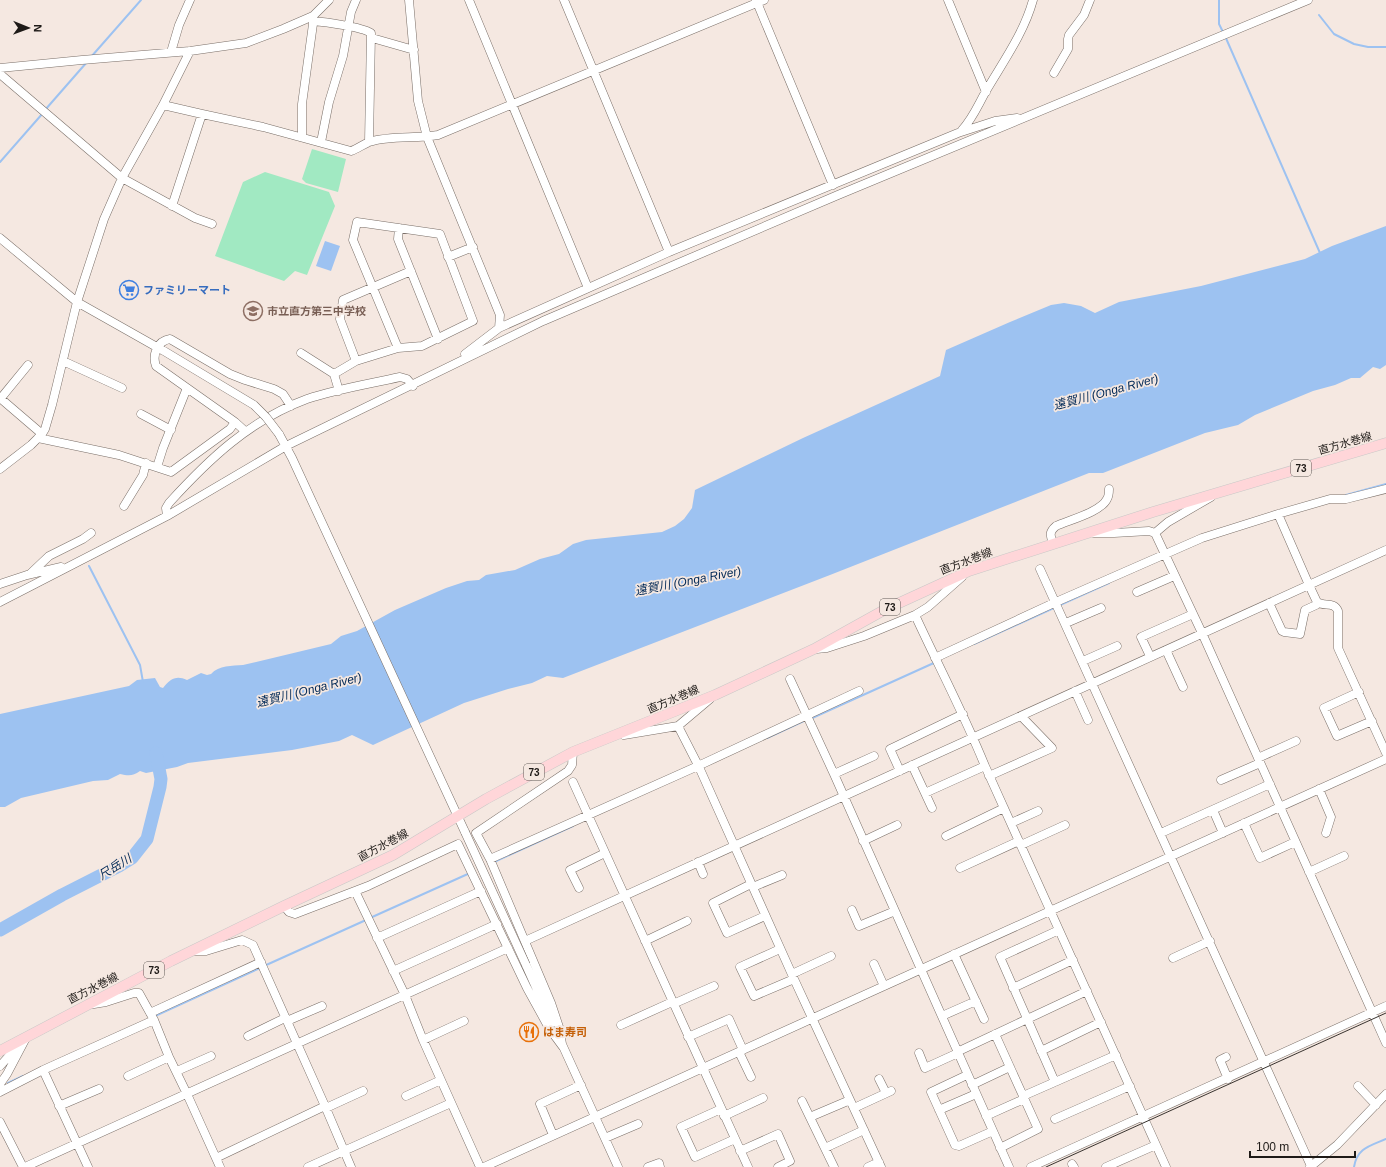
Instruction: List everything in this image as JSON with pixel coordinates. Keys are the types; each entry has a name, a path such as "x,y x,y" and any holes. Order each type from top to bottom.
{"main road":[{"name":"直方水巻線","path":"0,1051 191,951 394,855 456,812 486,799 573,752 715,695 814,649 886,609 969,571 1153,512 1386,443"}],"street":[{"path":"171,52 179,25 190,0"},
{"path":"0,68 190,51 246,43 313,18 329,0"},
{"path":"322,142 329,102 343,56 348,27 356,0"},
{"path":"409,0 418,102 427,137 500,315 498,328"},
{"path":"469,0 588,288"},
{"path":"564,0 669,252"},
{"path":"948,0 986,92"},
{"path":"958,133 969,122 1022,29 1033,0"},
{"path":"1054,73 1068,49 1069,34 1084,14 1090,0"},
{"path":"0,602 167,516 286,446 413,386 448,366 550,318 1025,117 1308,0"},
{"path":"163,104 322,142 351,151 369,142 395,138 427,137 438,135 759,1 833,185"},
{"path":"313,18 371,33 369,142"},
{"path":"302,137 302,104 313,18"},
{"path":"372,38 414,50"},
{"path":"0,469 40,436 45,429 78,302 104,219 122,178 163,104 190,51"},
{"path":"0,74 122,178 172,206 212,224"},
{"path":"172,206 202,114"},
{"path":"448,366 498,328 669,252 958,133 994,121 1025,117"},
{"path":"334,374 356,361 398,348 422,346 473,321 440,234 357,222 353,240 398,348"},
{"path":"399,228 398,239 438,339"},
{"path":"0,238 78,302 254,405 266,417 279,434 292,458 466,832 618,1167"},
{"path":"448,257 472,247"},
{"path":"356,361 340,319 343,300 411,271"},
{"path":"161,350 160,343 170,339 230,374 274,389 287,398 291,406"},
{"path":"161,350 154,357 156,366 235,422 245,431"},
{"path":"301,353 334,374 339,391"},
{"path":"63,360 122,388"},
{"path":"28,365 0,398 40,436 118,455 171,472 230,429 235,422"},
{"path":"167,516 166,508 169,503 201,468 245,431 291,406 308,399 400,377 407,380 413,386"},
{"path":"157,467 187,388"},
{"path":"141,414 170,430"},
{"path":"124,506 143,475 146,463"},
{"path":"1053,543 1050,535 1051,530 1056,526 1096,509 1107,500 1109,489"},
{"path":"936,660 1057,605 1164,553 1202,538 1279,516 1330,499 1346,498 1386,489"},
{"path":"1155,534 1168,522 1217,493"},
{"path":"1279,516 1317,602 1319,604 1333,605 1338,611 1338,648 1386,753"},
{"path":"1089,532 1114,533 1149,531 1155,534 1193,614 1386,1043"},
{"path":"30,574 50,556 83,539 91,533"},
{"path":"524,938 623,893 698,862 733,844 899,768 912,765 972,735 1021,716 1075,691 1092,681 1150,655 1166,650 1201,632 1386,550"},
{"path":"0,584 30,574 70,566"},
{"path":"1040,569 1066,623 1311,1166 1337,1145 1386,1094"},
{"path":"814,649 827,648 857,638 887,627 915,614 928,607 969,571"},
{"path":"1138,592 1174,576"},
{"path":"1269,603 1282,631 1300,634 1305,610 1316,605 1317,602"},
{"path":"1066,623 1101,608"},
{"path":"915,614 963,714 989,776 1166,1167"},
{"path":"1150,655 1141,637 1193,614"},
{"path":"1083,661 1117,646"},
{"path":"1166,650 1183,687"},
{"path":"790,679 843,794 1009,1167"},
{"path":"1075,691 1088,720"},
{"path":"491,862 808,718 859,692"},
{"path":"1359,692 1324,708 1337,736 1372,721"},
{"path":"614,736 678,726 715,695"},
{"path":"899,768 890,748 963,714"},
{"path":"989,776 1052,748 1021,716"},
{"path":"678,726 699,768 780,949 880,1165 868,1167"},
{"path":"1221,780 1296,741"},
{"path":"563,1047 559,1027 551,1003 491,862 476,833 568,770 572,765 573,752"},
{"path":"834,774 874,756"},
{"path":"484,1167 1386,759"},
{"path":"912,765 932,808"},
{"path":"925,793 985,766"},
{"path":"573,782 748,1167"},
{"path":"1161,833 1270,784"},
{"path":"1319,789 1331,817 1326,834"},
{"path":"946,836 1004,808"},
{"path":"1213,810 1223,833"},
{"path":"1011,823 1038,811"},
{"path":"1244,823 1260,858 1295,842"},
{"path":"863,841 897,825"},
{"path":"960,868 1065,825"},
{"path":"284,906 289,912 295,914 355,891 458,844 549,1028 563,1047"},
{"path":"579,888 570,870 605,853"},
{"path":"1309,872 1344,856"},
{"path":"698,862 703,874"},
{"path":"765,916 727,933 712,903 782,875"},
{"path":"355,891 403,993 480,1167"},
{"path":"377,938 481,891"},
{"path":"852,910 859,926 895,911"},
{"path":"645,941 687,921"},
{"path":"393,971 497,924"},
{"path":"1055,1082 1000,957 1059,930"},
{"path":"191,951 206,951 242,940 253,945 326,1107 351,1167"},
{"path":"1173,958 1210,941"},
{"path":"0,1122 23,1166 507,945"},
{"path":"780,949 740,967 754,996 831,956"},
{"path":"954,954 984,1019"},
{"path":"1013,988 1073,960"},
{"path":"874,964 884,986"},
{"path":"0,1092 262,965"},
{"path":"621,1025 714,986"},
{"path":"919,1053 925,1068 1087,992"},
{"path":"87,1005 106,1002 134,993 139,993 153,1017 169,1057 177,1071 220,1167"},
{"path":"942,1016 976,1001"},
{"path":"248,1036 322,1006"},
{"path":"1031,1167 1228,1079 1386,1006"},
{"path":"688,1037 729,1020 750,1077"},
{"path":"423,1040 464,1021"},
{"path":"1041,1051 1101,1022"},
{"path":"995,1034 1038,1129 1000,1148"},
{"path":"0,1066 26,1038"},
{"path":"0,1084 26,1038"},
{"path":"986,1116 1055,1082 1116,1055"},
{"path":"177,1071 211,1056"},
{"path":"128,1076 169,1057"},
{"path":"1226,1057 1220,1060 1228,1079"},
{"path":"972,1085 1010,1067"},
{"path":"43,1070 88,1167"},
{"path":"968,1075 931,1092 955,1145 959,1146 992,1131"},
{"path":"854,1108 888,1092 879,1079"},
{"path":"406,1096 441,1080"},
{"path":"553,1136 540,1104 581,1085"},
{"path":"1056,1120 1130,1086"},
{"path":"1358,1086 1376,1105"},
{"path":"60,1106 98,1089"},
{"path":"216,1158 363,1091"},
{"path":"939,1110 976,1094"},
{"path":"735,1139 695,1156 681,1127 763,1098"},
{"path":"810,1117 850,1100"},
{"path":"802,1101 834,1167"},
{"path":"308,1167 451,1104"},
{"path":"605,1138 638,1124"},
{"path":"825,1148 864,1130"},
{"path":"740,1151 778,1134 790,1161 778,1167"},
{"path":"1106,1167 1156,1145"},
{"path":"648,1167 658,1163 660,1167"}],"green space":[{"path":"312,149 346,159 338,192 306,183 302,179"},
{"path":"265,172 329,192 335,206 307,275 295,271 284,281 215,256 243,182"}],"water":[{"name":"遠賀川 (Onga River)","path":"1386,226 1386,365 1380,369 1373,367 1360,378 1351,378 1335,385 1313,391 1255,415 1238,425 1205,433 1103,473 1089,473 563,678 547,676 532,683 464,703 373,745 352,735 339,741 292,750 188,763 177,767 146,773 140,771 131,775 120,774 108,780 93,781 21,798 5,807 0,807 0,714 129,686 137,680 155,678 160,687 163,688 168,682 176,678 187,680 201,673 207,675 211,674 222,667 243,665 331,644 341,636 357,631 395,610 446,588 467,581 479,580 486,575 515,570 540,559 559,554 573,544 586,540 662,532 675,526 684,519 692,508 695,490 803,438 940,376 946,350 1010,322 1051,305 1064,303 1081,306 1095,313 1119,302 1201,286 1305,259 1332,246"},
{"path":"325,241 340,246 331,271 316,266"}],"waterway":[{"path":"91,57 141,0"},
{"path":"1219,0 1219,24 1223,32"},
{"path":"1319,15 1334,34 1354,44 1368,47 1386,47"},
{"path":"1225,36 1320,253"},
{"path":"45,110 87,62"},
{"path":"0,162 43,113"},
{"path":"1346,495 1386,484"},
{"path":"89,566 140,665 143,682"},
{"path":"1060,605 1109,583"},
{"path":"974,644 1056,607"},
{"path":"810,719 936,662"},
{"path":"767,738 806,720"},
{"name":"尺岳川","path":"0,930 132,858 147,839 160,787 161,779 156,753"},
{"path":"494,862 573,826"},
{"path":"370,918 470,873"},
{"path":"264,966 366,920"},
{"path":"155,1016 260,968"},
{"path":"8,1083 23,1076"},
{"path":"1354,1167 1358,1156 1365,1148 1386,1139"}],"tram line":[{"path":"1046,1167 1386,1013"}],"place":[{"name":"ファミリーマート","path":"129,290"},
{"name":"市立直方第三中学校","path":"253,311"},
{"name":"はま寿司","path":"529,1032"}]}
